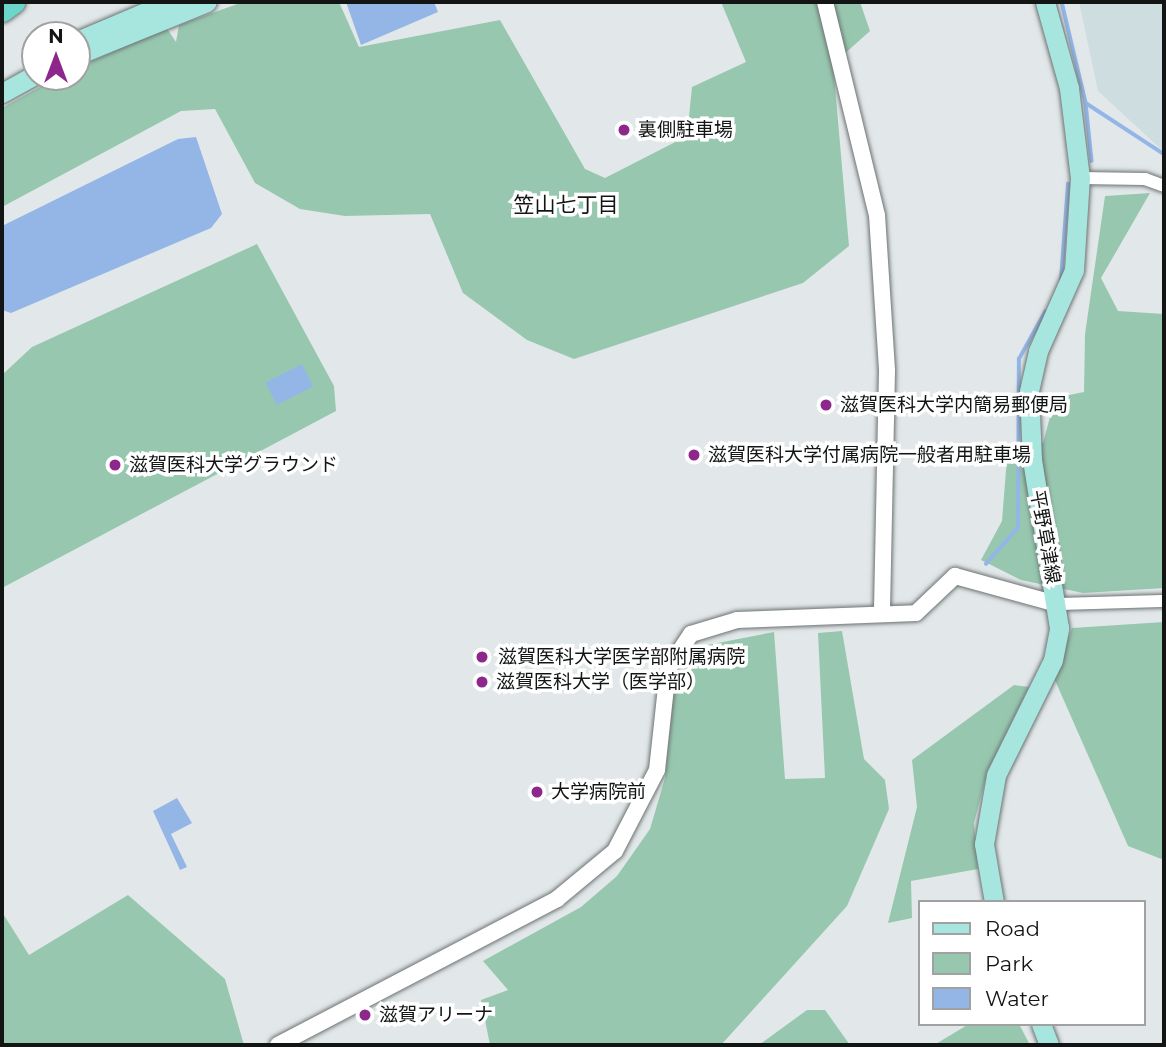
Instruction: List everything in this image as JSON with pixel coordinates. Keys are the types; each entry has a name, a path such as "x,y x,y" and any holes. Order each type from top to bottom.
{"highway":[{"path":"2,10 13,2"}],"main road":[{"path":"91,35 169,2"},
{"path":"91,49 206,2"},
{"name":"平野草津線","path":"994,900 984,844 991,797 1007,746 1053,660 1056,604 1037,495 1029,391 1038,351 1074,270 1080,178 1069,88 1045,2"},
{"path":"2,78 21,68"},
{"path":"2,93 21,83"},
{"path":"1042,1026 1049,1045"}],"street":[{"path":"825,2 877,215 888,384 882,612"},
{"path":"1080,178 1133,178 1164,186"},
{"path":"278,1045 557,899 615,850 657,770 668,669 691,634 737,621 882,612 916,613 955,576 1056,604 1164,601"}],"shaded area":[{"path":"1079,2 1164,2 1164,152 1098,91"}],"green space":[{"path":"243,2 339,2 359,47 500,20 585,169 605,178 687,136 692,87 746,62 721,2 860,2 870,31 833,64 849,246 803,283 574,359 527,340 463,293 430,214 345,216 300,209 255,183 215,109 181,111 2,207 2,108 33,91 91,91 91,62 166,27 176,42 179,25"},
{"path":"1150,193 1101,278 1118,311 1164,314 1164,588 1083,593 1021,580 981,560 1002,521 1008,445 1043,443 1055,398 1084,392 1085,334 1105,196"},
{"name":"滋賀医科大学グラウンド","path":"257,244 334,386 336,411 2,588 2,375 32,347"},
{"path":"1164,622 1164,860 1128,846 1054,678 1072,628"},
{"path":"842,631 864,759 885,780 889,809 847,906 721,1045 490,1045 481,1000 508,990 483,961 581,907 617,876 650,829 665,778 674,686 697,647 774,632 785,779 825,778 818,633"},
{"path":"1014,685 1029,687 988,770 974,823 978,869 911,881 912,918 888,923 917,807 912,760"},
{"path":"128,895 225,979 244,1045 2,1045 2,912 29,955"},
{"path":"807,1010 825,1010 850,1045 759,1045"},
{"path":"966,1026 1020,1026 1030,1045 934,1045"}],"water":[{"path":"346,2 434,2 438,12 361,45"},
{"path":"196,137 222,214 211,228 11,313 2,310 2,226 178,139"},
{"path":"302,364 313,386 277,405 265,383"},
{"path":"177,798 192,823 171,834 187,867 180,870 153,811"}],"waterway":[{"path":"1062,2 1086,103 1164,154"},
{"path":"1086,103 1092,161"},
{"path":"1061,280 1068,184"},
{"path":"986,564 1018,528 1019,359 1045,312"}],"place":[{"name":"裏側駐車場","path":"624,130"},
{"name":"滋賀医科大学内簡易郵便局","path":"826,405"},
{"name":"滋賀医科大学付属病院一般者用駐車場","path":"694,455"},
{"name":"滋賀医科大学グラウンド","path":"115,465"},
{"name":"滋賀医科大学医学部附属病院","path":"482,657"},
{"name":"滋賀医科大学（医学部）","path":"482,682"},
{"name":"大学病院前","path":"537,792"},
{"name":"滋賀アリーナ","path":"365,1015"}],"district":[{"name":"笠山七丁目","path":"566,205"}]}
